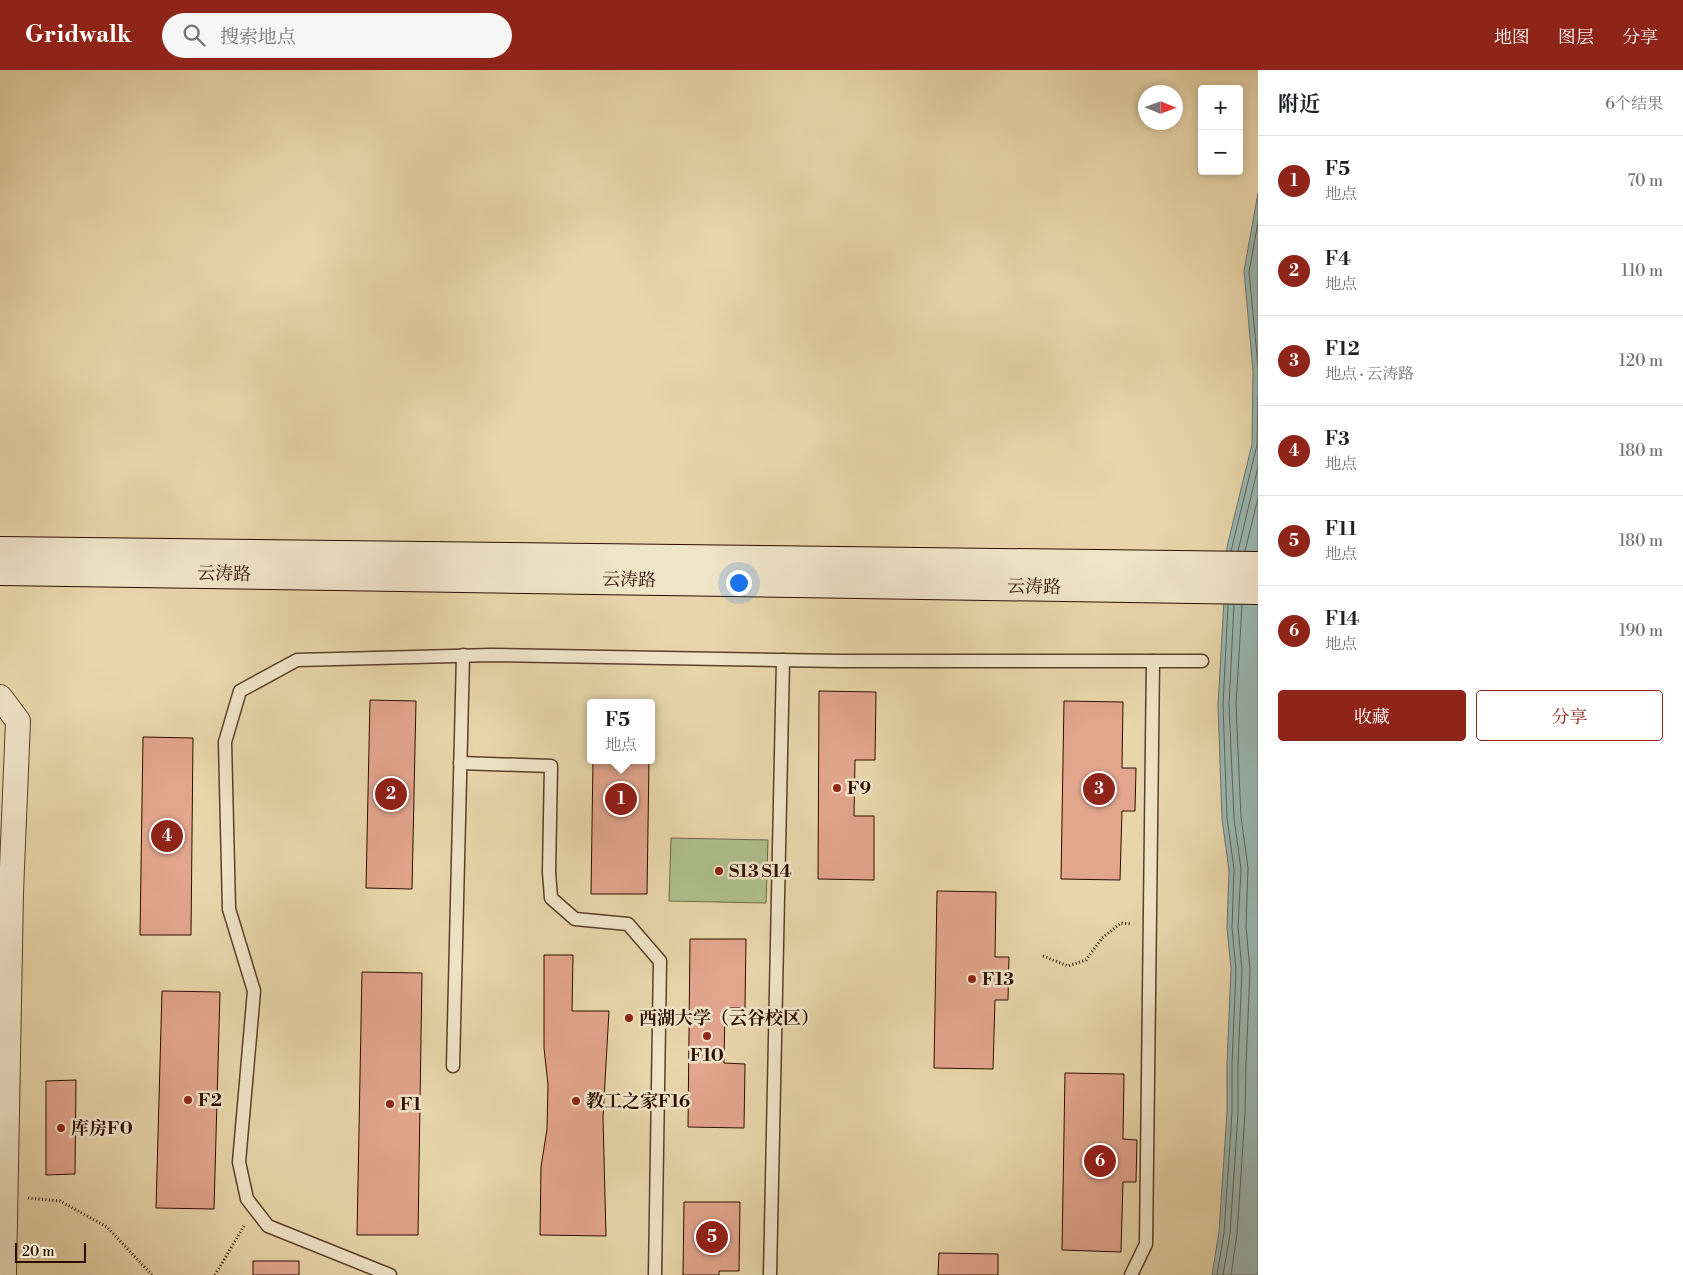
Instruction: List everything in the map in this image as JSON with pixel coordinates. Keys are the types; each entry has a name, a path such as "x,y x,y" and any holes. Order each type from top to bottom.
{"street":[{"name":"云涛路","path":"0,551 1220,578 1258,590"},
{"name":"云涛路","path":"0,571 1220,578 1258,566"},
{"path":"0,697 18,722 6,892 4,1275"}],"lane":[{"path":"453,1066 463,655"},
{"path":"390,1275 268,1226 247,1199 239,1162 254,990 230,909 225,742 240,692 297,660 502,655 783,660 1202,661"},
{"path":"770,1275 783,660"},
{"path":"1131,1275 1146,1244 1153,661"},
{"path":"460,763 551,766 549,872 551,898 575,919 628,924 660,961 655,1275"}],"path":[{"path":"1043,956 1068,966 1086,960 1102,938 1121,923 1150,925"},
{"path":"5,1197 60,1201 107,1227 152,1275"},
{"path":"215,1275 255,1208"}],"green space":[{"name":"S13 S14","path":"671,838 768,840 766,903 669,901"}],"water":[{"path":"1258,193 1258,1275 1212,1275 1219,1232 1227,1112 1231,969 1227,928 1229,870 1222,819 1218,705 1227,547 1252,444 1253,371 1244,271"}],"building":[{"name":"F9","path":"819,691 876,692 875,760 855,760 854,816 874,816 874,880 818,879"},
{"path":"370,700 416,701 412,889 366,888"},
{"path":"1064,701 1123,702 1122,768 1136,768 1135,811 1122,811 1120,880 1061,879"},
{"path":"143,737 193,738 191,935 140,935"},
{"path":"593,764 649,764 647,894 591,894"},
{"name":"F13","path":"937,891 996,892 995,957 1009,957 1008,1000 995,1000 993,1069 934,1068"},
{"name":"F10","path":"690,939 746,939 745,1008 725,1008 724,1063 745,1064 744,1128 688,1127"},
{"name":"教工之家F16","path":"544,955 573,955 572,1011 609,1011 603,1117 606,1236 540,1235 541,1167 547,1129 548,1085 544,1048"},
{"name":"F1","path":"362,972 422,973 418,1235 357,1235"},
{"name":"F2","path":"162,991 220,992 214,1209 156,1208"},
{"path":"1065,1073 1124,1074 1123,1139 1137,1140 1136,1182 1123,1182 1121,1252 1062,1250"},
{"name":"库房F0","path":"76,1080 75,1174 46,1175 46,1081"},
{"path":"684,1202 740,1202 739,1271 719,1271 719,1275 683,1275"},
{"path":"939,1253 998,1254 998,1275 938,1275"},
{"path":"253,1261 299,1261 299,1275 253,1275"}],"place":[{"name":"F9","path":"837,788"},
{"name":"F12","path":"1099,789"},
{"name":"F4","path":"391,794"},
{"name":"F5","path":"621,799"},
{"name":"F3","path":"167,836"},
{"name":"S13 S14","path":"719,871"},
{"name":"F13","path":"972,979"},
{"name":"西湖大学（云谷校区）","path":"629,1018"},
{"name":"F10","path":"707,1036"},
{"name":"F2","path":"188,1100"},
{"name":"教工之家F16","path":"576,1101"},
{"name":"F1","path":"390,1104"},
{"name":"库房F0","path":"61,1128"},
{"name":"F14","path":"1100,1161"},
{"name":"F11","path":"712,1237"}]}
